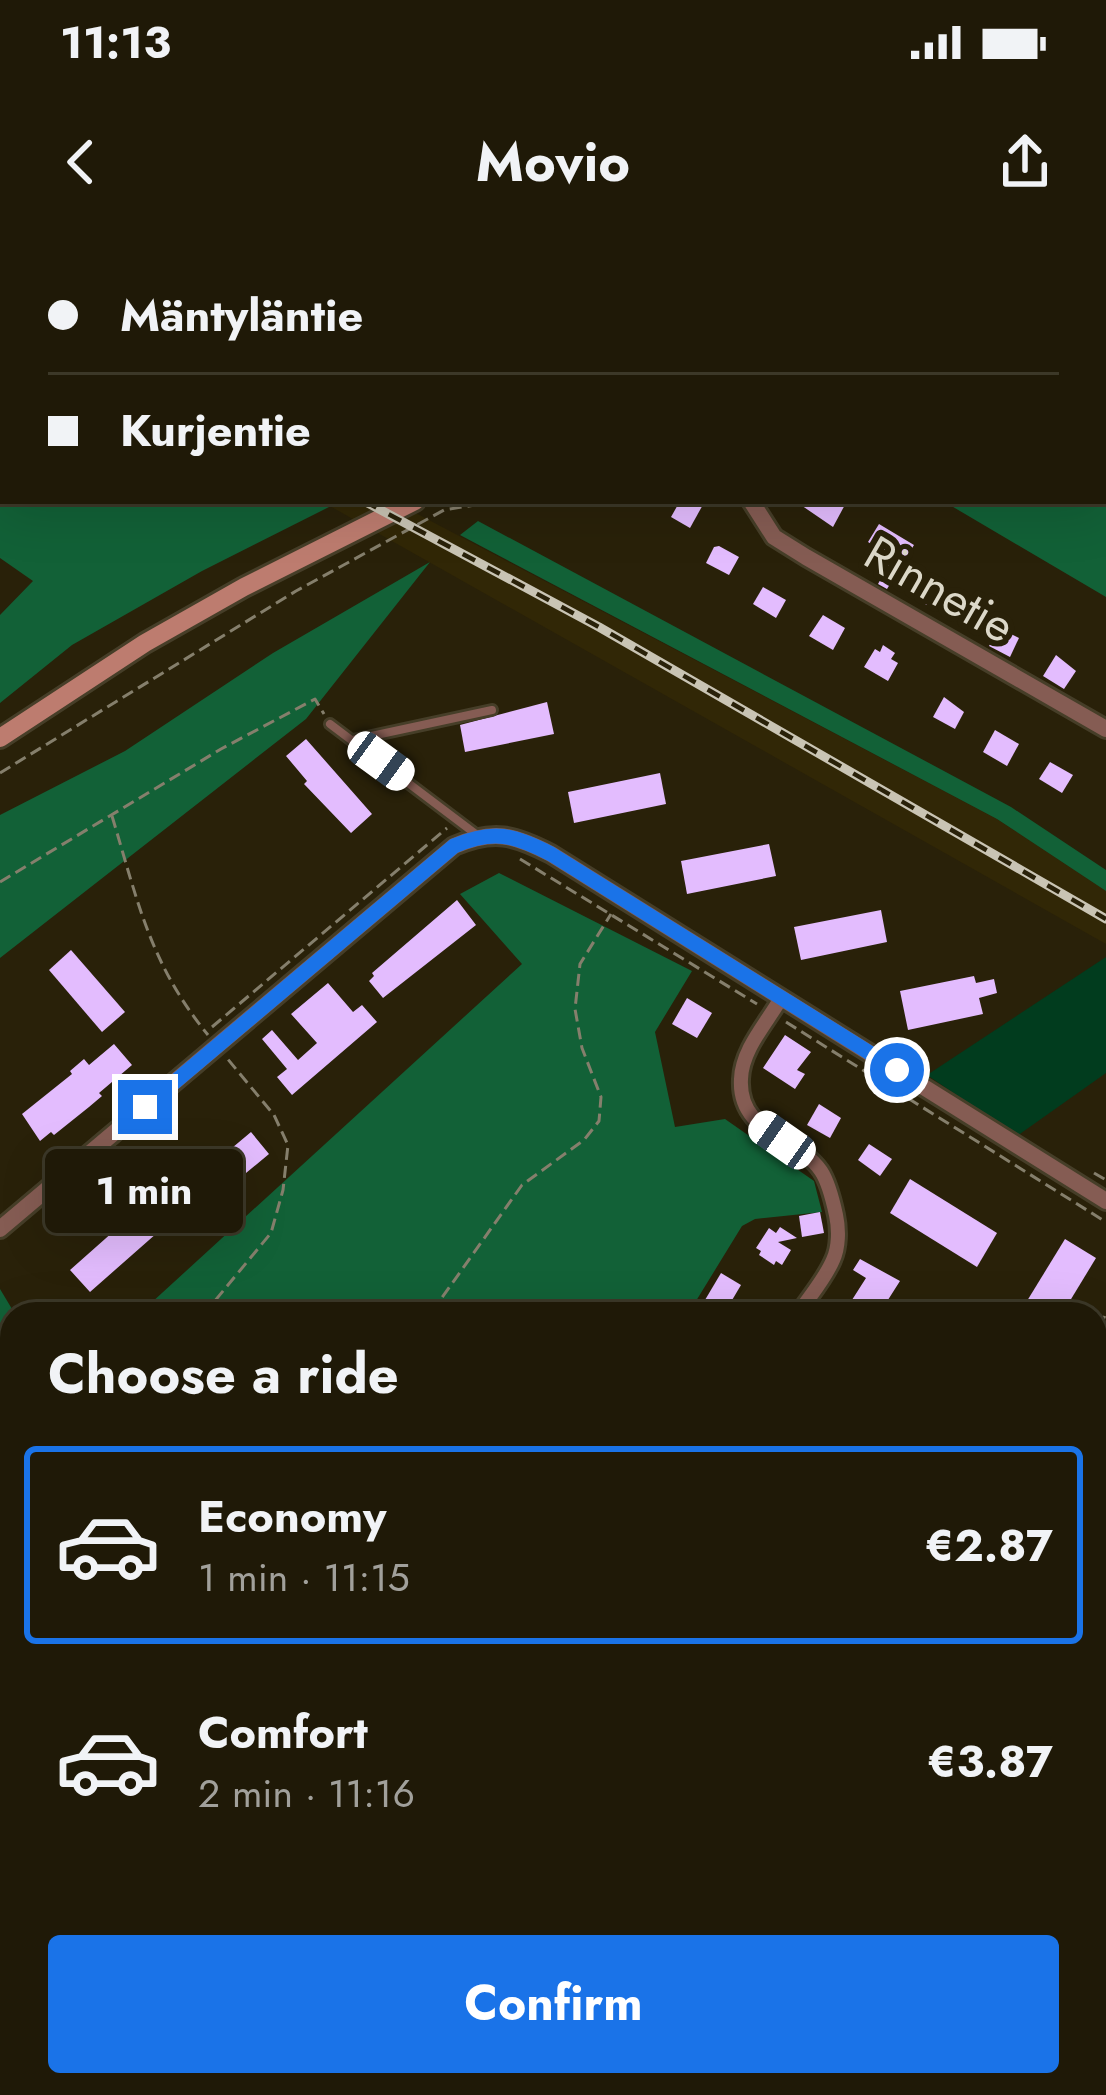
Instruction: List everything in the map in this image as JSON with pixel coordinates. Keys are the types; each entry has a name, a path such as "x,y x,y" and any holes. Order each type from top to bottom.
{"main road":[{"path":"0,738 146,643 244,587 409,504"}],"street":[{"name":"Rinnetie","path":"753,504 774,537 1106,729"},
{"path":"0,1229 454,846 486,835 522,839 551,854 777,1006 1106,1201"},
{"path":"777,1006 748,1053 740,1076 742,1102 752,1120 822,1172 839,1229 835,1258 806,1302"}],"lane":[{"path":"352,740 492,710"},
{"path":"330,724 486,835"}],"path":[{"path":"0,772 296,591 444,510 481,504"},
{"path":"0,883 221,749 315,699 330,724"},
{"path":"206,1033 427,844 462,820"},
{"path":"486,835 611,914 777,1006 1106,1222"},
{"path":"443,1302 521,1184 584,1140 599,1121 601,1097 582,1048 575,1010 580,964 611,914"},
{"path":"1094,1173 1106,1180"}],"shaded area":[{"path":"326,504 417,504 408,509 997,819 1106,891 1106,944"}],"green space":[{"path":"0,504 331,506 202,571 72,645 0,703 0,615 33,581 0,558"},
{"path":"948,504 1106,504 1106,597"},
{"path":"478,521 1011,807 1106,870 1106,891 997,819 460,535"},
{"path":"430,562 306,719 0,958 0,815 125,751 273,653"},
{"path":"499,873 692,971 655,1032 675,1127 725,1119 814,1181 822,1212 755,1219 742,1226 695,1302 152,1302 522,964 460,894"},
{"path":"1106,957 1106,1073 1017,1136 927,1075"}],"building":[{"path":"678,504 703,504 690,528 671,517"},
{"path":"799,504 845,504 833,527"},
{"path":"879,524 914,545 887,589 878,584 893,557 868,542"},
{"path":"719,546 739,557 729,575 706,563"},
{"path":"926,579 946,591 935,610 915,598"},
{"path":"763,587 786,600 776,618 753,604"},
{"path":"823,615 845,628 833,650 809,636"},
{"path":"999,628 1019,638 1010,657 989,646"},
{"path":"883,645 895,653 891,659 898,663 888,681 864,667"},
{"path":"1056,655 1076,671 1064,689 1043,676"},
{"path":"944,697 964,712 955,729 933,717"},
{"path":"547,702 554,734 465,752 460,725"},
{"path":"995,730 1019,744 1007,766 983,752"},
{"path":"306,739 372,814 351,833 304,784 307,781 286,756"},
{"path":"1050,762 1073,775 1062,793 1039,779"},
{"path":"660,773 666,804 574,823 568,792"},
{"path":"769,844 776,876 687,894 681,861"},
{"path":"457,900 476,925 383,998 369,981 372,973"},
{"path":"881,910 887,942 801,960 794,927"},
{"path":"71,950 125,1012 102,1032 49,970"},
{"path":"974,976 976,983 994,979 997,993 979,998 983,1014 908,1030 900,991"},
{"path":"328,983 353,1012 362,1005 377,1022 292,1095 277,1077 287,1069 262,1039 272,1030 298,1060 317,1043 291,1014"},
{"path":"687,998 712,1013 697,1038 672,1024"},
{"path":"785,1035 811,1052 797,1070 805,1074 795,1089 763,1068"},
{"path":"114,1044 132,1065 89,1107 40,1141 22,1114 84,1059 89,1065"},
{"path":"819,1104 841,1118 830,1138 807,1125"},
{"path":"251,1132 269,1154 189,1220 182,1211 90,1292 70,1270 149,1200 158,1210"},
{"path":"869,1144 892,1159 880,1176 858,1160"},
{"path":"910,1179 997,1233 977,1267 890,1213"},
{"path":"820,1212 824,1233 802,1237 799,1216"},
{"path":"780,1227 797,1238 778,1242 791,1250 782,1265 776,1261 774,1265 756,1248 769,1228 776,1233"},
{"path":"1065,1239 1096,1258 1069,1302 1026,1302"},
{"path":"860,1259 900,1281 887,1302 851,1302 866,1278 853,1270"},
{"path":"721,1273 741,1285 731,1302 705,1300"}],"railway":[{"path":"370,504 599,627 1106,919"}],"route":[{"path":"145,1107 454,846 485,835 522,839 551,854 897,1070"}]}
